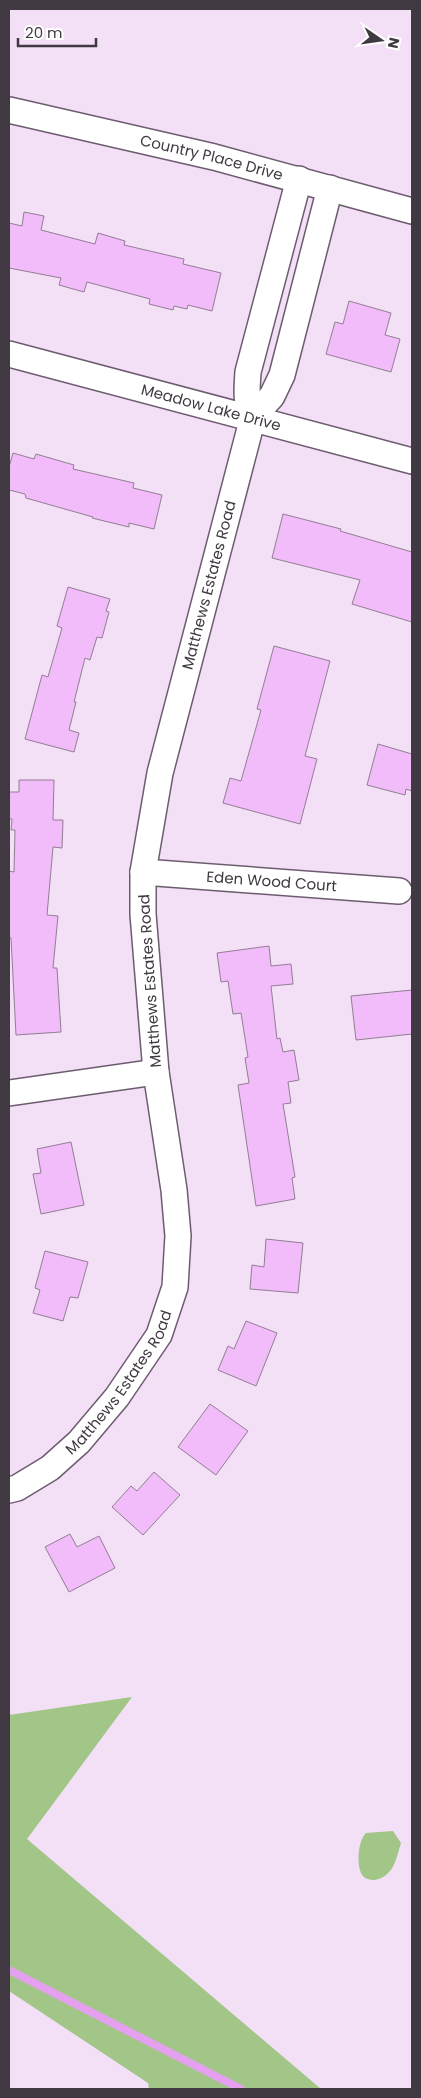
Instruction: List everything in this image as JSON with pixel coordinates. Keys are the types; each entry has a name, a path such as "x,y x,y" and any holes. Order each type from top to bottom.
{"street":[{"name":"Country Place Drive","path":"9,110 214,157 412,211"},
{"name":"Matthews Estates Road","path":"253,417 247,396 248,372 299,179"},
{"name":"Matthews Estates Road","path":"9,1490 17,1488 50,1468 79,1442 117,1397 159,1335 175,1287 178,1236 174,1190 156,1072 143,914 143,872 160,773 253,417 272,396 282,375 330,188"},
{"name":"Meadow Lake Drive","path":"9,354 253,417 412,461"},
{"name":"Eden Wood Court","path":"143,872 399,891"},
{"path":"9,1093 156,1072"}],"green space":[{"path":"132,1697 27,1839 321,2089 149,2089 148,2083 9,1991 9,1715"},
{"path":"393,1831 401,1843 396,1861 390,1871 381,1878 369,1880 365,1878 359,1868 359,1848 363,1837 366,1833"}],"building":[{"path":"24,212 44,216 41,230 95,244 98,233 125,241 124,245 184,259 183,264 221,273 212,311 188,305 187,309 174,306 173,310 149,304 150,299 87,282 84,292 59,285 61,278 9,268 9,223 22,226"},
{"path":"349,301 391,313 385,335 400,339 391,372 326,354 335,322 343,324"},
{"path":"13,453 34,459 36,454 74,465 73,469 134,483 133,488 162,495 154,529 129,523 129,527 92,518 26,498 25,494 9,490 9,467"},
{"path":"283,514 341,529 340,531 412,552 412,622 352,604 360,580 272,558"},
{"path":"68,587 110,599 106,611 109,612 102,638 97,637 90,660 85,658 74,702 76,702 69,730 79,733 74,752 25,739 42,675 48,677 62,628 57,626"},
{"path":"274,646 330,661 305,756 317,759 300,824 223,803 230,778 241,781 261,710 257,709"},
{"path":"378,744 412,754 412,791 406,789 405,795 367,785"},
{"path":"19,780 54,780 53,820 63,820 62,848 53,847 47,915 58,916 53,968 57,968 61,1032 16,1035 11,938 9,937 9,871 14,872 15,830 11,830 12,819 9,819 9,792 19,792"},
{"path":"269,946 271,966 291,964 293,984 271,986 277,1039 280,1038 283,1052 294,1050 299,1080 288,1082 291,1103 283,1104 295,1177 292,1178 295,1199 256,1206 238,1085 249,1083 245,1058 248,1057 241,1013 233,1014 228,981 221,982 217,953"},
{"path":"412,990 412,1034 356,1040 351,996"},
{"path":"71,1142 84,1205 41,1214 33,1174 41,1173 37,1149"},
{"path":"266,1239 303,1243 298,1293 250,1289 252,1265 264,1267"},
{"path":"45,1251 88,1262 78,1298 70,1297 63,1321 33,1313 40,1290 35,1288"},
{"path":"246,1321 277,1333 256,1386 218,1370 228,1346 234,1349"},
{"path":"210,1404 248,1431 216,1475 178,1447"},
{"path":"154,1472 180,1495 143,1535 112,1507 131,1486 137,1491"},
{"path":"70,1534 77,1547 99,1536 115,1568 69,1592 45,1547"}],"waterway":[{"path":"9,1970 241,2089"}]}
